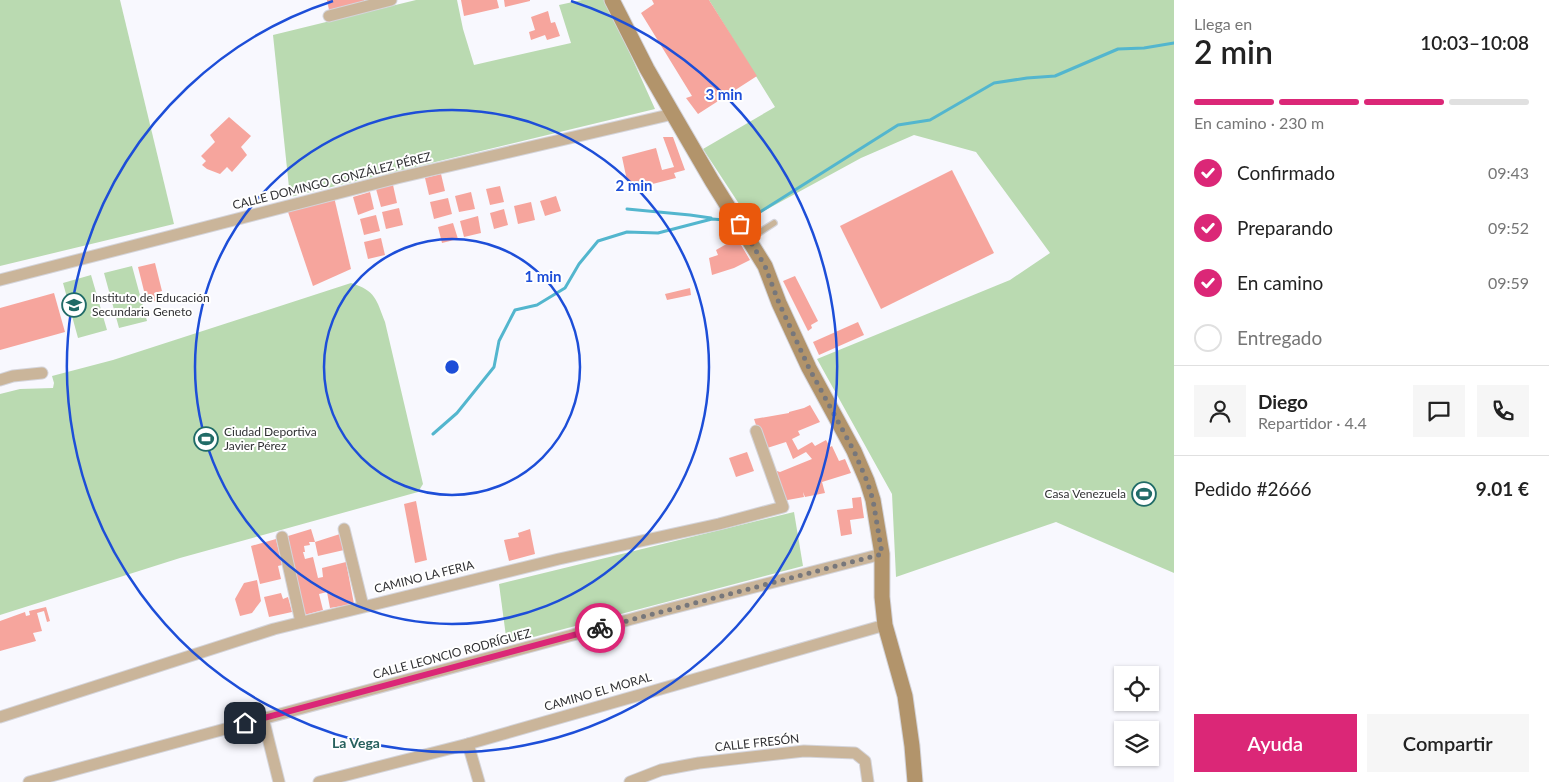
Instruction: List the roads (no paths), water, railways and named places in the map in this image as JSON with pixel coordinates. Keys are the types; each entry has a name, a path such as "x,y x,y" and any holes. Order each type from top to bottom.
{"main road":[{"path":"612,0 647,69 712,181 765,266 779,303 809,368 854,451 867,481 873,500 882,554 882,597 885,625 905,696 915,782"}],"street":[{"path":"329,16 391,0"},
{"name":"CALLE DOMINGO GONZÁLEZ PÉREZ","path":"0,280 397,178 673,114"},
{"path":"0,380 14,376 42,373"},
{"name":"CAMINO LA FERIA","path":"0,717 237,640 300,622 558,559 719,524 783,507 756,431"},
{"path":"344,529 363,606"},
{"path":"282,537 300,622"},
{"name":"CALLE LEONCIO RODRÍGUEZ","path":"29,782 882,554"},
{"name":"CAMINO EL MORAL","path":"319,782 468,744 885,625"},
{"path":"263,718 279,782"},
{"path":"468,744 479,782"},
{"name":"CALLE FRESÓN","path":"630,782 661,770 698,763 804,751 855,753 865,761 868,782"}],"lane":[{"path":"749,238 774,223"}],"waterway":[{"path":"749,219 898,125 930,120 994,83 1055,76 1118,49 1144,48 1174,43"},
{"path":"627,209 711,218"},
{"path":"433,434 457,413 494,367 499,341 515,310 537,305 565,288 579,264 598,241 627,232 658,233 712,219 725,220"}],"place":[{"name":"Instituto de Educación Secundaria Geneto","path":"74,305"},
{"name":"Ciudad Deportiva Javier Pérez","path":"206,439"},
{"name":"Casa Venezuela","path":"1144,494"}],"district":[{"name":"La Vega","path":"356,743"}]}
